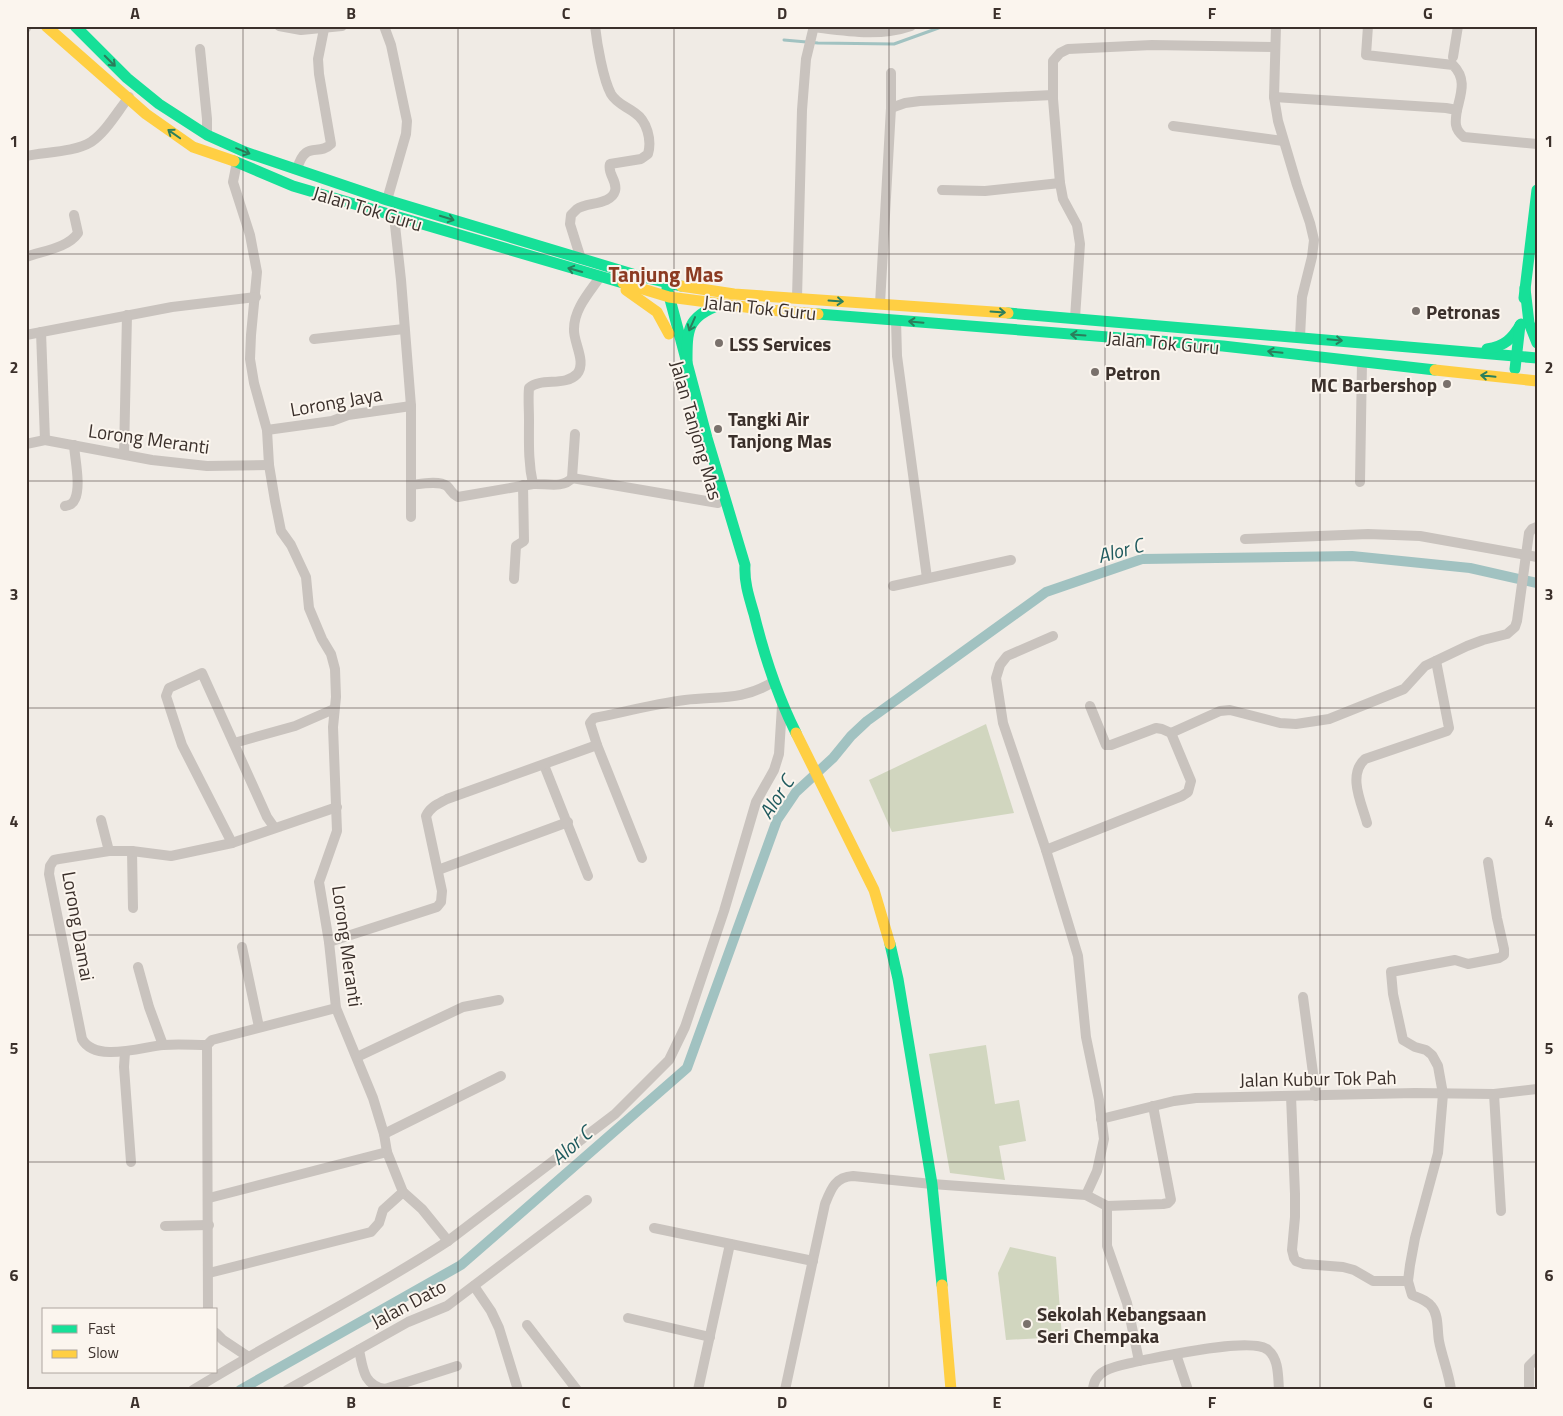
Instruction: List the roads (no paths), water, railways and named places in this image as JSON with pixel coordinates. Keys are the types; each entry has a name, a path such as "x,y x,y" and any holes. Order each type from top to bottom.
{"main road":[{"name":"Jalan Tok Guru","path":"46,26 146,114 193,147 237,162 293,186 600,278 664,295 770,310 1223,346 1537,381"},
{"name":"Jalan Tok Guru","path":"75,26 127,78 159,104 207,135 246,152 387,200 660,282 734,294 1075,318 1537,358"},
{"path":"1515,369 1525,288 1534,238 1537,190"},
{"name":"Jalan Tanjong Mas","path":"660,282 687,362 745,565 744,577"},
{"path":"622,284 626,290 657,312 669,334"},
{"path":"1525,288 1536,338"},
{"name":"Jalan Tanjong Mas","path":"664,295 669,334 735,563 744,577 773,682 795,734 874,890 888,933 898,980 932,1184 951,1390"},
{"path":"687,362 688,336 694,318 700,312 723,304"},
{"path":"1467,352 1505,346 1512,339 1521,324"},
{"path":"1296,354 1362,353 1537,370"}],"street":[{"path":"279,26 301,30 342,26"},
{"path":"384,26 391,45 407,121 406,134 387,200"},
{"path":"581,259 570,224 571,215 578,209 609,199 615,192 609,168 610,164 641,158 648,154 650,147 644,122 636,114 619,103 611,93 595,26"},
{"path":"797,298 802,110 806,59 813,28 875,33 899,30 911,26"},
{"path":"1276,26 1274,97 1283,141 1314,240 1312,257 1302,297 1300,337"},
{"path":"1368,26 1366,55 1453,65 1459,71 1462,81 1455,126 1464,138 1537,144"},
{"path":"1453,57 1458,26"},
{"path":"296,169 304,153 310,149 326,148 331,144 318,59 324,29"},
{"path":"1075,318 1080,244 1077,225 1062,199 1053,95 1053,60 1060,53 1068,49 1152,45 1275,47"},
{"path":"200,49 207,135"},
{"path":"880,304 891,108 891,73"},
{"path":"891,108 905,103 920,101 1053,95"},
{"path":"1274,97 1457,110"},
{"path":"26,156 78,147 90,142 99,135 129,98"},
{"path":"1173,126 1283,141"},
{"name":"Lorong Meranti","path":"237,162 233,182 256,255 256,297 250,359 254,383 267,430 268,465 281,530 299,560 306,577 309,608 322,639 331,654 335,669 336,696 333,727 337,831 320,882 336,1008 373,1098 384,1134 387,1152 404,1192 422,1209 448,1241"},
{"path":"942,190 985,191 1060,183"},
{"path":"26,257 67,244 74,239 78,233 74,216"},
{"path":"394,216 410,406 411,517"},
{"path":"514,579 516,546 524,541 528,485 529,418 527,400 529,388 534,384 563,380 579,372 581,363 574,329 576,316 580,306 600,278"},
{"path":"26,335 172,307 256,297"},
{"path":"124,454 127,315"},
{"path":"896,320 898,365 927,578"},
{"path":"314,339 404,329"},
{"path":"41,332 45,440"},
{"path":"1360,482 1362,362"},
{"name":"Lorong Jaya","path":"267,430 332,421 348,415 410,406"},
{"path":"411,485 440,483 458,497 528,485 563,484 572,478 575,434"},
{"name":"Lorong Meranti","path":"26,444 45,440 152,460 207,466 268,465"},
{"path":"65,506 72,504 77,487 74,445"},
{"path":"572,478 718,503"},
{"path":"1170,733 1220,711 1230,710 1296,724 1329,719 1404,689 1422,669 1467,646 1511,631 1517,621 1529,533 1537,527"},
{"path":"1245,539 1368,534 1404,535 1420,536 1525,558 1537,557"},
{"path":"893,586 1011,560"},
{"path":"1053,636 1007,656 1000,665 996,678 1003,723 1046,850 1078,956 1086,1037 1104,1139 1102,1156 1086,1194"},
{"path":"1367,823 1357,787 1356,770 1360,764 1365,759 1447,731 1449,728 1436,661"},
{"path":"232,843 182,745 166,696 168,688 202,673 267,817 274,827"},
{"path":"642,858 596,745 590,723 594,718 684,700 746,695 759,691 773,682"},
{"path":"193,1390 247,1356 419,1260 448,1241 615,1114 669,1060 685,1027 722,920 756,802 774,770 779,754 782,706"},
{"path":"1046,850 1188,792 1191,777 1170,733 1162,728 1156,728 1111,745 1106,745 1090,706"},
{"path":"234,743 295,726 334,709"},
{"path":"329,942 437,907 441,902 442,891 427,824 426,816 429,810 447,799 596,745"},
{"path":"544,765 588,876"},
{"name":"Lorong Damai","path":"336,1008 212,1040 207,1045 163,1045 125,1052 93,1049 86,1046 82,1039 50,866 54,860 110,851 132,851 171,856 232,843 274,827 337,807"},
{"path":"101,820 110,851"},
{"path":"438,870 568,822"},
{"path":"132,851 133,908"},
{"path":"1451,1390 1439,1341 1436,1316 1432,1307 1425,1300 1412,1295 1408,1281 1415,1238 1438,1153 1443,1094 1438,1066 1432,1055 1426,1050 1415,1047 1403,1040 1393,994 1391,972 1455,960 1468,964 1499,958 1504,955 1488,862"},
{"path":"242,947 259,1027"},
{"path":"138,967 149,1007 163,1045"},
{"path":"1303,997 1316,1096"},
{"path":"357,1057 463,1007 498,1000"},
{"path":"207,1045 208,1308"},
{"path":"125,1052 124,1067 132,1162"},
{"path":"384,1134 502,1076"},
{"name":"Jalan Kubur Tok Pah","path":"1101,1119 1174,1101 1196,1098 1494,1094 1537,1089"},
{"path":"1494,1094 1501,1211"},
{"path":"1291,1096 1295,1194 1292,1250 1294,1258 1296,1261 1304,1264 1343,1267 1354,1270 1373,1281 1408,1281"},
{"path":"785,1390 825,1204 833,1185 844,1176 1086,1194 1107,1206 1168,1203 1171,1200 1153,1106"},
{"path":"209,1198 387,1152"},
{"path":"209,1273 371,1232 379,1223 383,1210 404,1192"},
{"name":"Jalan Dato","path":"287,1390 408,1322 446,1306 587,1200"},
{"path":"1107,1206 1107,1246 1127,1303 1139,1361"},
{"path":"165,1226 209,1225"},
{"path":"654,1228 813,1261"},
{"path":"698,1390 730,1244"},
{"path":"474,1286 491,1311 499,1328 518,1390"},
{"path":"628,1318 710,1337"},
{"path":"527,1325 577,1390"},
{"path":"218,1335 247,1356"},
{"path":"1093,1390 1094,1380 1103,1371 1139,1361 1234,1345 1268,1348 1278,1367 1279,1390"},
{"path":"359,1350 364,1372 369,1383 376,1388 385,1389 457,1366"},
{"path":"1176,1354 1188,1390"},
{"path":"1529,1390 1529,1366 1537,1358"}],"waterway":[{"path":"784,40 818,43 894,44 944,26"},
{"name":"Alor C","path":"240,1390 461,1265 687,1068 777,820 796,792 833,758 851,736 867,721 1046,592 1142,559 1352,556 1470,568 1537,583"}],"place":[{"name":"Petronas","path":"1416,311"},
{"name":"LSS Services","path":"719,343"},
{"name":"Petron","path":"1095,372"},
{"name":"MC Barbershop","path":"1447,384"},
{"name":"Tangki Air Tanjong Mas","path":"718,429"},
{"name":"Sekolah Kebangsaan Seri Chempaka","path":"1027,1324"}],"district":[{"name":"Tanjung Mas","path":"666,274"}]}
